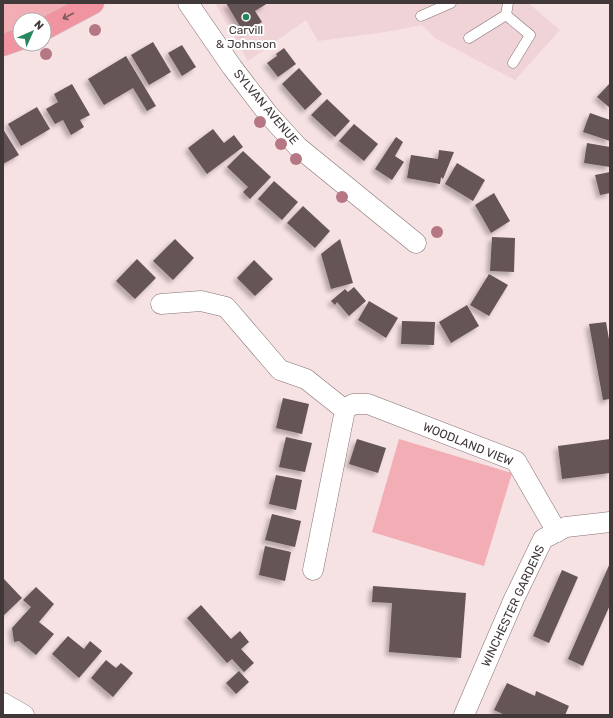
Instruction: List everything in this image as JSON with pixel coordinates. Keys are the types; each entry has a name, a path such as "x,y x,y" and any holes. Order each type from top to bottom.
{"highway":[{"path":"52,25 93,3"}],"street":[{"name":"SYLVAN AVENUE","path":"188,3 232,66 264,108 298,147 416,243"},
{"path":"161,304 201,301 226,307 280,370 306,379 345,410 313,570"},
{"name":"WOODLAND VIEW","path":"345,410 353,404 368,404 516,461 557,532"},
{"name":"WINCHESTER GARDENS","path":"464,715 514,599 543,539 566,528 610,522"},
{"path":"3,703 24,715"}],"lane":[{"path":"421,16 451,3"},
{"path":"469,38 506,15 508,3"},
{"path":"506,15 530,35 513,63"}],"shaded area":[{"path":"3,3 72,3 52,14 52,12 12,12 12,33 3,36"},
{"path":"215,3 528,3 560,30 515,80 435,38 422,25 385,32 318,41 306,20 248,61"},
{"path":"399,439 512,473 484,566 372,532"}],"building":[{"name":"Carvill & Johnson","path":"226,3 268,3 255,11 262,22 244,33"},
{"path":"153,42 171,72 149,85 131,55"},
{"path":"182,45 196,67 182,76 168,53"},
{"path":"284,48 296,64 278,77 267,63 277,56 276,54"},
{"path":"126,56 156,106 147,111 133,88 104,105 88,79"},
{"path":"299,68 322,94 305,110 282,84"},
{"path":"610,83 610,108 597,97"},
{"path":"72,84 90,115 80,120 84,127 71,135 63,120 55,124 46,109 58,102 54,94"},
{"path":"327,99 350,121 335,137 311,115"},
{"path":"37,107 50,129 21,146 8,124"},
{"path":"590,113 610,120 610,141 583,132"},
{"path":"354,124 378,144 364,161 339,141"},
{"path":"3,129 19,155 3,164"},
{"path":"213,129 224,143 234,135 243,147 207,174 188,148"},
{"path":"396,137 403,142 395,156 404,162 392,180 375,169"},
{"path":"587,143 610,147 610,167 584,163"},
{"path":"439,150 454,152 443,179 441,177 440,184 407,178 411,155 438,159"},
{"path":"243,151 271,177 250,199 243,192 248,187 227,167"},
{"path":"457,163 485,180 473,201 445,184"},
{"path":"610,172 610,193 600,195 595,175"},
{"path":"274,181 298,202 282,220 258,199"},
{"path":"494,193 510,221 491,233 475,205"},
{"path":"303,206 330,231 315,248 287,223"},
{"path":"492,237 515,238 514,272 490,271"},
{"path":"175,239 194,258 173,280 153,261"},
{"path":"340,239 353,283 331,289 321,254"},
{"path":"137,259 156,278 135,299 116,281"},
{"path":"254,260 273,279 255,296 237,278"},
{"path":"489,274 508,285 489,316 470,305"},
{"path":"354,287 366,301 349,316 337,302 335,305 331,301 345,289 348,292"},
{"path":"369,301 398,318 386,338 358,320"},
{"path":"467,305 479,326 451,343 439,322"},
{"path":"402,321 435,322 434,345 401,344"},
{"path":"606,322 610,345 610,399 603,400 589,324"},
{"path":"283,398 309,404 302,434 276,428"},
{"path":"286,437 312,443 305,472 279,467"},
{"path":"357,439 386,448 378,473 349,464"},
{"path":"610,439 610,473 562,479 558,446"},
{"path":"276,475 302,480 296,510 269,504"},
{"path":"272,514 301,521 295,547 265,540"},
{"path":"265,546 291,552 285,581 259,575"},
{"path":"610,563 610,605 583,666 568,659"},
{"path":"562,570 578,577 549,643 533,636"},
{"path":"3,578 22,598 3,616"},
{"path":"373,586 466,593 461,658 389,652 392,603 372,602"},
{"path":"36,587 54,604 39,622 54,634 36,655 19,641 14,642 12,628 31,607 23,600"},
{"path":"201,605 231,639 240,631 249,642 241,649 254,663 244,672 232,659 227,663 187,618"},
{"path":"68,636 84,649 90,641 102,651 79,678 52,654"},
{"path":"106,660 116,668 121,663 133,673 113,697 91,678"},
{"path":"239,671 249,682 236,694 226,683"},
{"path":"507,683 535,696 536,691 569,706 565,715 505,715 494,710"}],"place":[{"name":"Carvill & Johnson","path":"246,17"}]}
